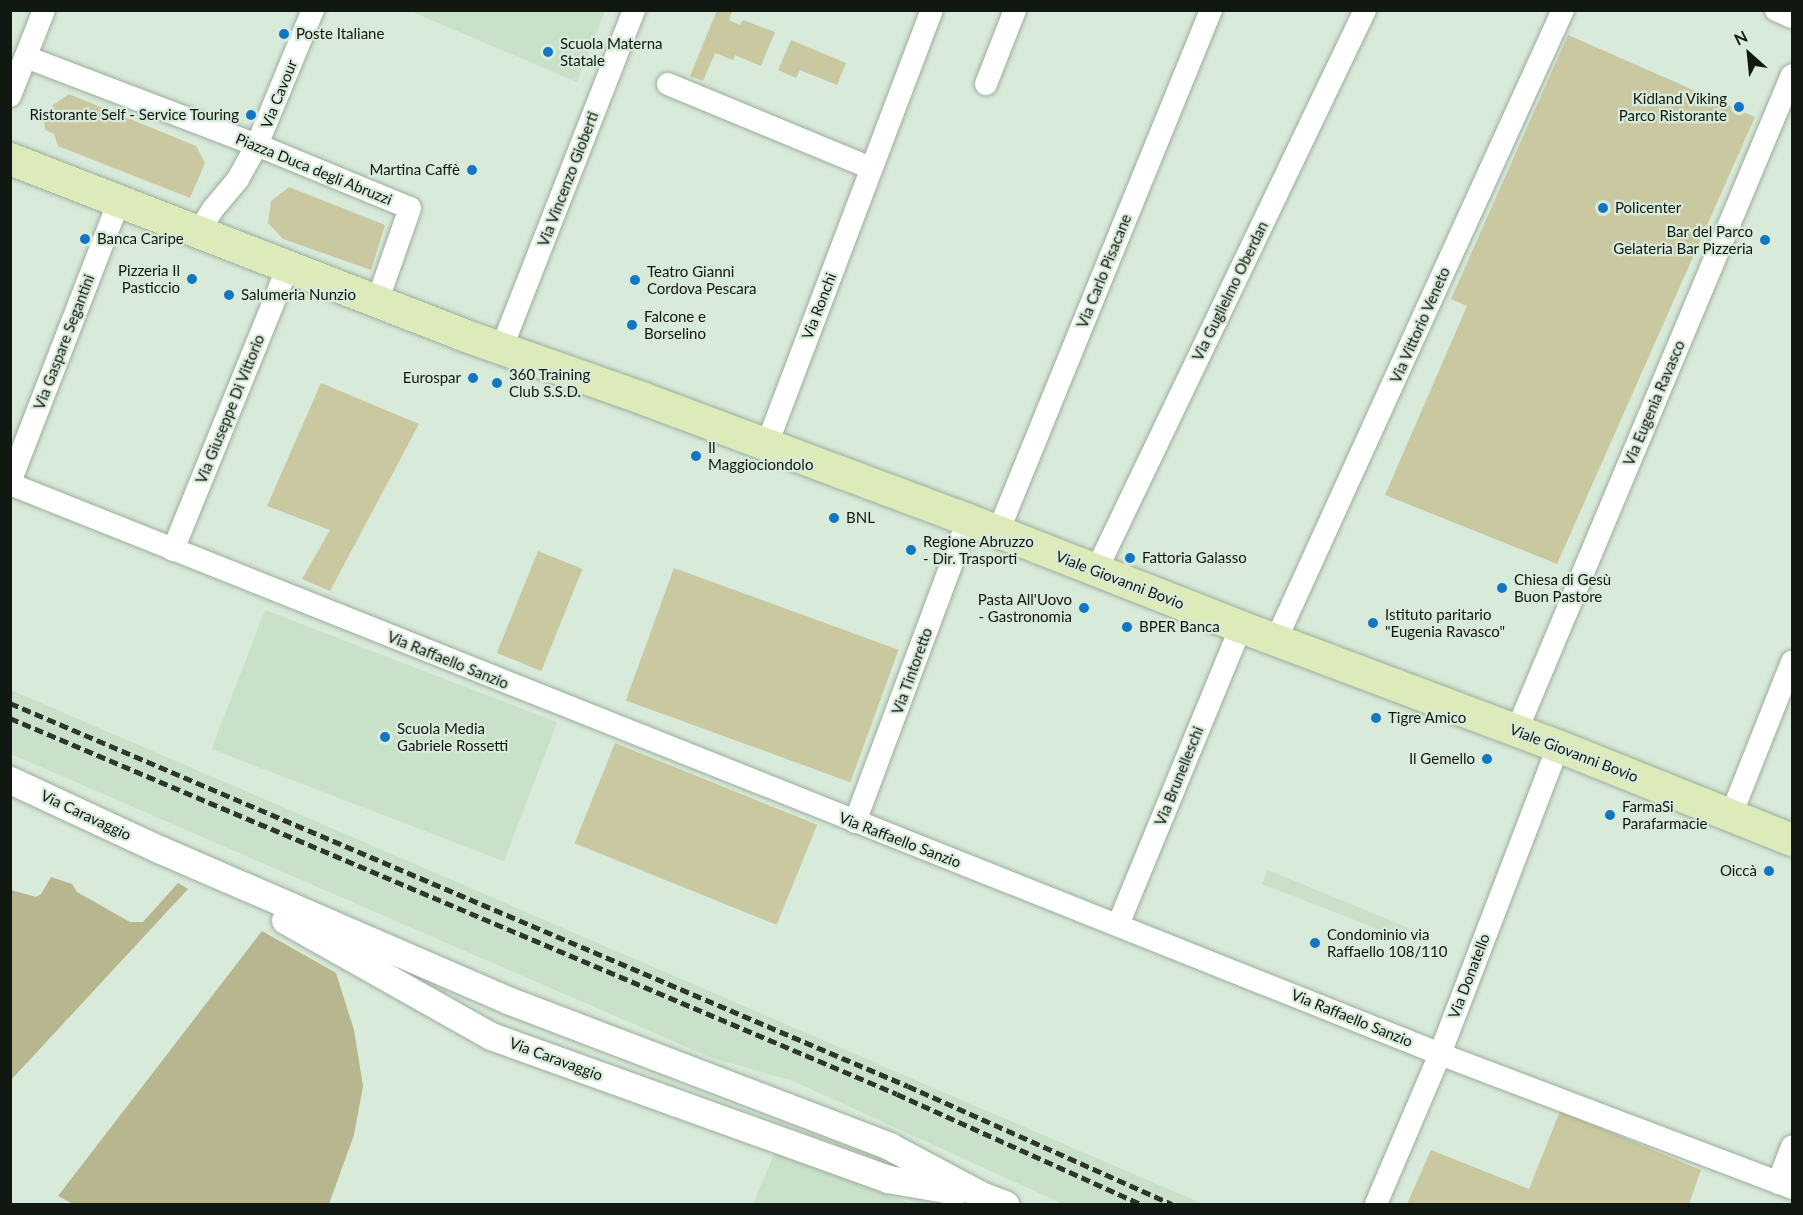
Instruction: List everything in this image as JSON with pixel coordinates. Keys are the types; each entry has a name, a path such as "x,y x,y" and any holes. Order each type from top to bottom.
{"main road":[{"path":"10,159 377,302"},
{"name":"Viale Giovanni Bovio","path":"377,302 968,520 1240,627 1517,730 1792,840"}],"street":[{"path":"10,96 44,10"},
{"name":"Via Cavour","path":"198,233 213,209 238,179 257,145 313,10"},
{"name":"Via Vincenzo Gioberti","path":"502,347 634,10"},
{"name":"Via Ronchi","path":"767,444 932,10"},
{"path":"986,84 1015,10"},
{"name":"Via Carlo Pisacane","path":"998,532 1211,10"},
{"name":"Via Guglielmo Oberdan","path":"1096,571 1365,10"},
{"name":"Via Vittorio Veneto","path":"1276,640 1563,10"},
{"path":"1776,10 1792,17"},
{"name":"Piazza Duca degli Abruzzi","path":"26,57 257,145 410,207 377,302"},
{"name":"Via Eugenia Ravasco","path":"1517,730 1792,75"},
{"path":"668,84 871,168"},
{"name":"Via Gaspare Segantini","path":"10,483 118,202"},
{"name":"Via Giuseppe Di Vittorio","path":"173,550 288,269"},
{"name":"Via Raffaello Sanzio","path":"10,483 1440,1054 1786,1185"},
{"name":"Via Tintoretto","path":"855,822 968,520"},
{"name":"Via Brunelleschi","path":"1118,925 1240,627"},
{"path":"1731,815 1792,662"},
{"name":"Via Donatello","path":"1376,1204 1440,1054 1558,746"},
{"name":"Via Caravaggio","path":"10,780 161,850 510,1001 889,1146 993,1200"},
{"name":"Via Caravaggio","path":"161,850 491,1036 888,1179 993,1200"},
{"path":"1786,1185 1792,1147"}],"shaded area":[{"path":"717,10 732,11 729,20 740,25 743,20 775,32 761,66 735,55 733,60 715,53 703,81 690,76"},
{"name":"Scuola Materna Statale","path":"410,11 605,11 577,82"},
{"name":"Policenter","path":"1568,35 1755,117 1557,564 1385,495 1467,306 1451,299"},
{"path":"791,40 846,63 837,85 800,70 796,78 778,70"},
{"path":"69,94 196,146 205,163 190,198 58,146 54,134 45,130 44,121 53,105"},
{"path":"289,187 385,225 371,270 283,239 268,223 271,201"},
{"path":"321,383 419,424 330,591 302,579 330,530 267,506"},
{"path":"538,551 583,569 541,671 497,653"},
{"path":"674,568 899,650 850,782 626,700"},
{"name":"Scuola Media Gabriele Rossetti","path":"265,610 557,722 504,861 212,749"},
{"path":"11,690 1203,1204 1063,1204 793,1081 712,1058 11,754"},
{"path":"615,743 817,825 777,925 575,843"},
{"path":"1268,870 1411,929 1406,940 1262,884"},
{"path":"51,877 72,884 77,892 130,922 143,922 178,883 188,889 11,1080 11,890 36,897 41,894"},
{"path":"262,931 336,973 354,1030 363,1086 354,1135 329,1204 73,1204 58,1196"},
{"path":"1560,1111 1701,1170 1689,1204 1407,1204 1431,1150 1529,1189"},
{"path":"775,1152 911,1204 753,1204"}],"railway":[{"path":"10,703 908,1086 1172,1204"},
{"path":"10,718 897,1094 1141,1204"}],"place":[{"name":"Poste Italiane","path":"284,34"},
{"name":"Scuola Materna Statale","path":"548,52"},
{"name":"Kidland Viking Parco Ristorante","path":"1739,107"},
{"name":"Ristorante Self - Service Touring","path":"251,115"},
{"name":"Martina Caffè","path":"472,170"},
{"name":"Policenter","path":"1603,208"},
{"name":"Banca Caripe","path":"85,239"},
{"name":"Bar del Parco Gelateria Bar Pizzeria","path":"1765,240"},
{"name":"Pizzeria Il Pasticcio","path":"192,279"},
{"name":"Teatro Gianni Cordova Pescara","path":"635,280"},
{"name":"Salumeria Nunzio","path":"229,295"},
{"name":"Falcone e Borselino","path":"632,325"},
{"name":"Eurospar","path":"473,378"},
{"name":"360 Training Club S.S.D.","path":"497,383"},
{"name":"Il Maggiociondolo","path":"696,456"},
{"name":"BNL","path":"834,518"},
{"name":"Regione Abruzzo - Dir. Trasporti","path":"911,550"},
{"name":"Fattoria Galasso","path":"1130,558"},
{"name":"Chiesa di Gesù Buon Pastore","path":"1502,588"},
{"name":"Pasta All'Uovo - Gastronomia","path":"1084,608"},
{"name":"Istituto paritario \"Eugenia Ravasco\"","path":"1373,623"},
{"name":"BPER Banca","path":"1127,627"},
{"name":"Tigre Amico","path":"1376,718"},
{"name":"Scuola Media Gabriele Rossetti","path":"385,737"},
{"name":"Il Gemello","path":"1487,759"},
{"name":"FarmaSi Parafarmacie","path":"1610,815"},
{"name":"Oiccà","path":"1769,871"},
{"name":"Condominio via Raffaello 108/110","path":"1315,943"}]}
